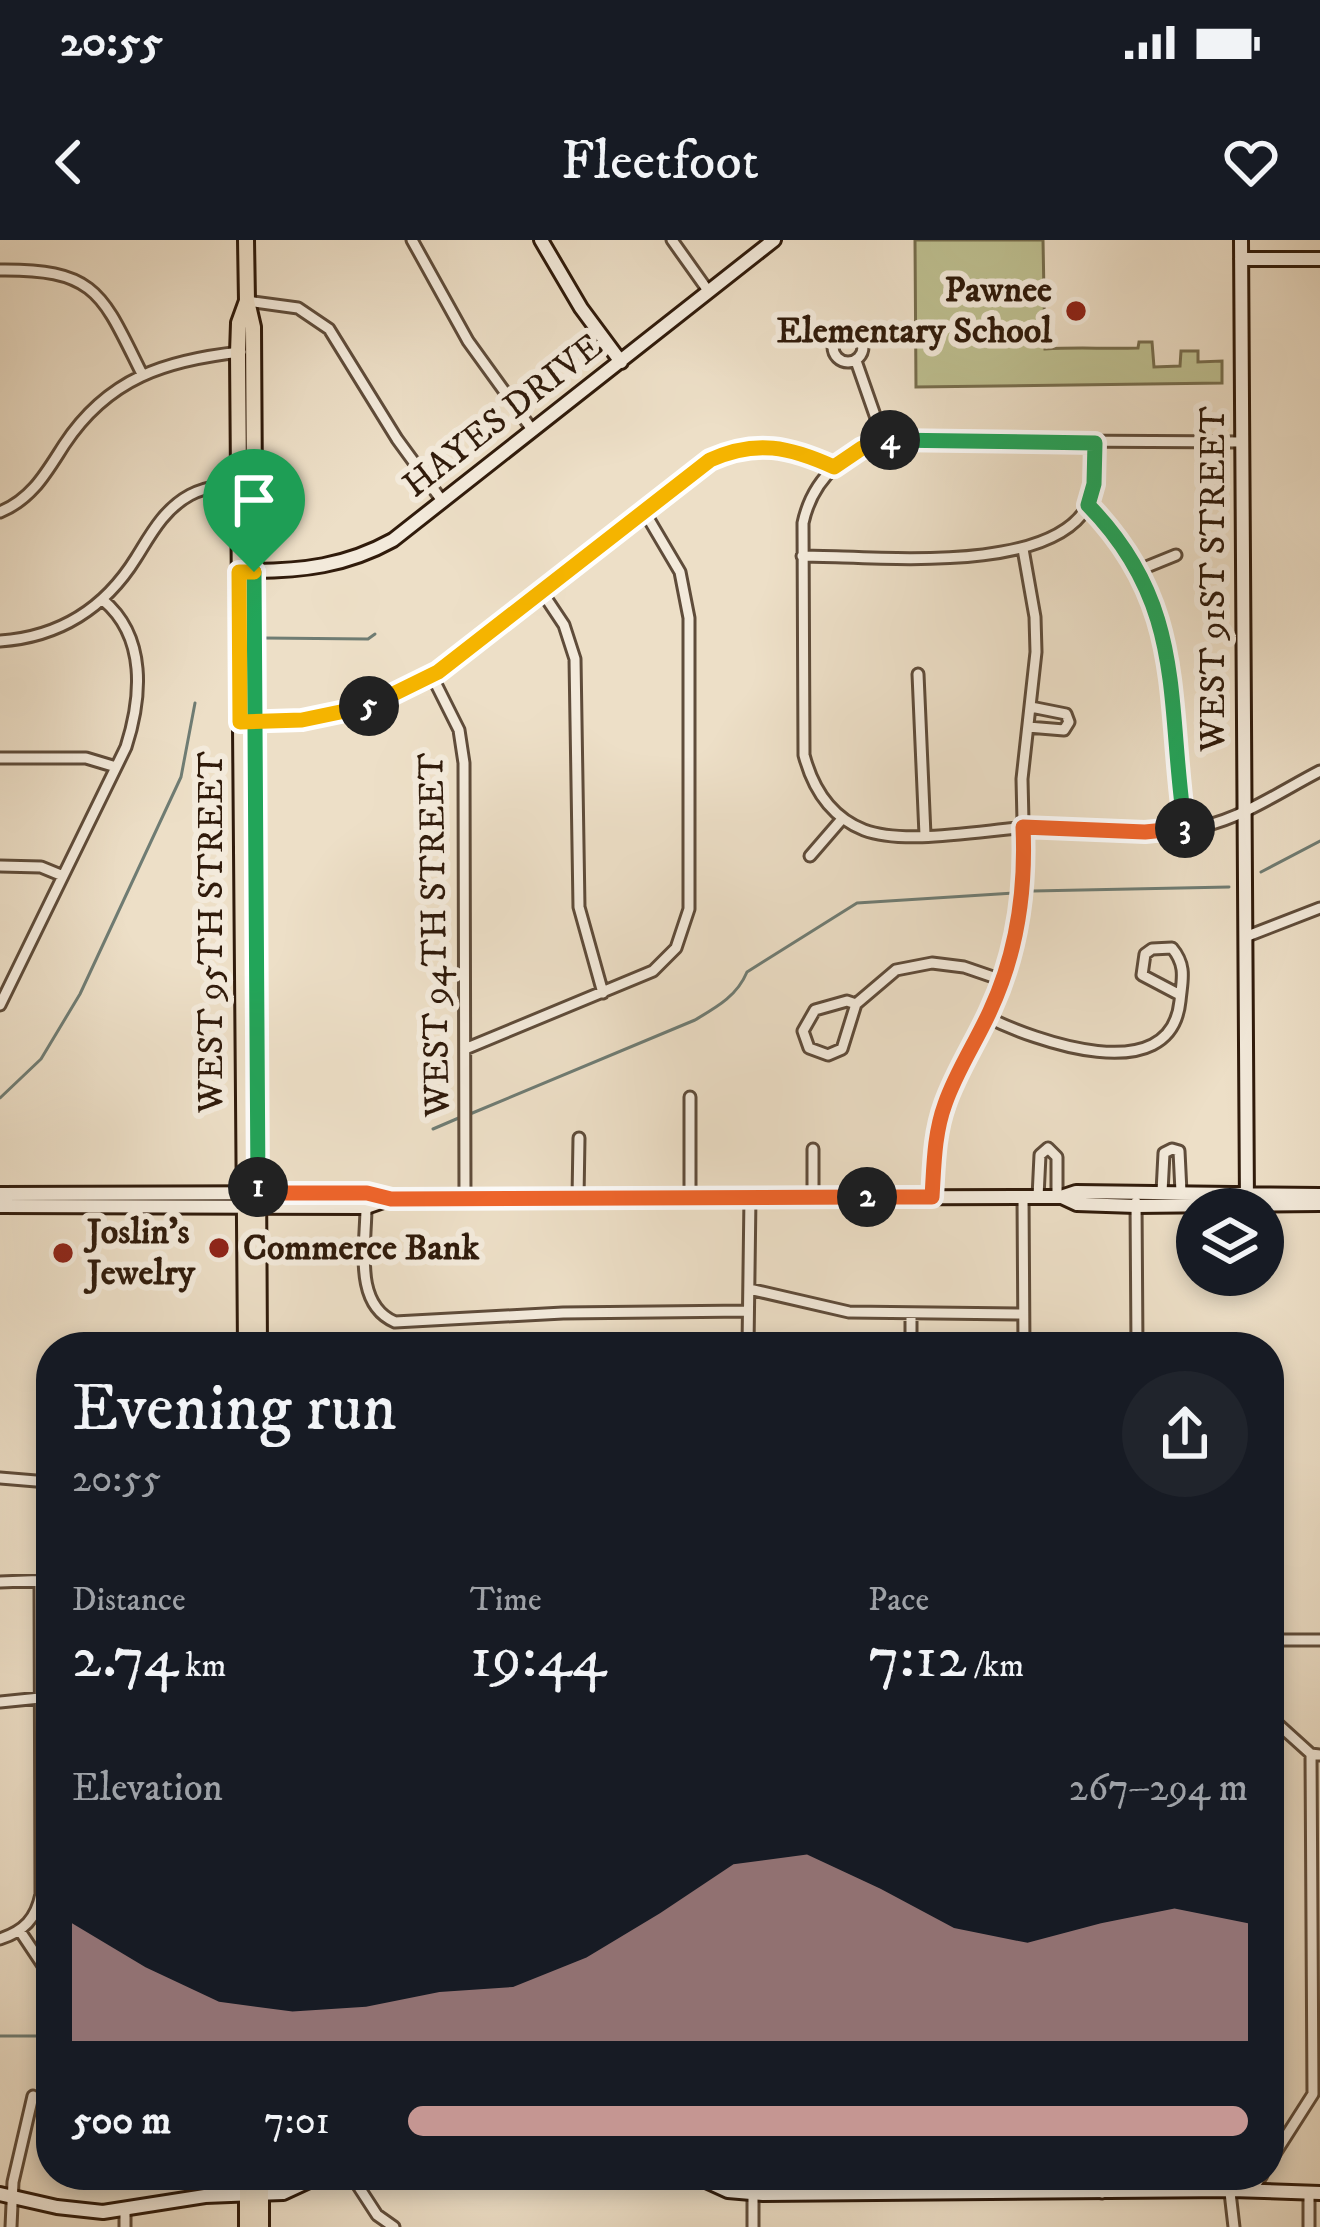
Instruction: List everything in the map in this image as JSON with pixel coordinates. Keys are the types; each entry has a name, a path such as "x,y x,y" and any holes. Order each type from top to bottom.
{"main road":[{"name":"WEST 95TH STREET","path":"246,240 247,302 239,323 246,352 250,1200 246,1332"},
{"name":"WEST 95TH STREET","path":"250,1200 258,1332"},
{"path":"252,2190 261,2227"},
{"path":"247,2227 256,2190"}],"street":[{"path":"412,240 468,340 532,431"},
{"path":"541,240 580,308 621,362"},
{"path":"672,240 709,292"},
{"name":"HAYES DRIVE","path":"246,572 312,569 354,559 393,540 774,240"},
{"name":"WEST 91ST STREET","path":"1241,240 1247,1188"},
{"path":"1241,259 1320,259"},
{"path":"0,270 46,270 86,285 112,314 142,374"},
{"path":"247,302 298,308 328,329 443,502"},
{"path":"0,512 27,497 90,412 142,374 195,356 246,352"},
{"path":"856,361 884,441"},
{"path":"1242,442 884,441 852,453 834,467 808,506 802,556 804,754 814,786 842,819 885,835 1023,827 1186,830 1244,810 1320,771"},
{"path":"802,556 973,556 1023,549 1062,532 1088,505 1094,484 1095,443"},
{"path":"248,722 302,720 357,710 431,676 710,460 739,449 771,446 834,467"},
{"path":"0,641 68,624 103,600 171,509 204,489 246,484"},
{"path":"1088,505 1113,530 1139,570 1158,615 1169,657 1186,830"},
{"path":"465,1049 642,977 669,956 685,930 689,909 689,618 680,572 644,511"},
{"path":"932,1197 934,1153 945,1104 1002,980 1020,911 1022,779 1036,626 1023,549"},
{"path":"1139,570 1176,555"},
{"path":"542,592 564,625 575,659 579,907 603,993"},
{"path":"0,1005 134,722 137,667 129,632 103,600"},
{"path":"918,674 926,835"},
{"name":"WEST 94TH STREET","path":"431,676 451,709 463,749 465,1199"},
{"path":"1028,727 1064,730 1069,722 1066,713 1031,707"},
{"path":"0,758 86,758 116,767"},
{"path":"810,856 842,819"},
{"path":"0,866 41,866 63,876"},
{"path":"1245,937 1320,908"},
{"path":"987,1017 1066,1049 1125,1051 1166,1033 1178,1016 1183,967 1172,948 1152,949 1141,965 1142,975 1180,995"},
{"path":"856,1004 847,1001 815,1010 803,1031 809,1048 828,1055 842,1049 856,1004 896,970 922,963 952,964 1002,980"},
{"path":"690,1097 690,1198"},
{"path":"578,1198 579,1138"},
{"path":"1024,1332 1030,1197 1040,1155 1048,1148 1057,1157 1059,1197"},
{"path":"813,1149 813,1196"},
{"path":"1162,1192 1164,1154 1172,1149 1179,1151 1182,1163 1181,1188"},
{"path":"1136,1199 1176,1192"},
{"path":"0,1207 367,1193 391,1199 1059,1197 1077,1204 1176,1199"},
{"path":"0,1194 366,1207 391,1199"},
{"path":"748,1332 749,1198"},
{"path":"1136,1199 1137,1332"},
{"path":"1284,1199 1320,1199"},
{"path":"366,1207 368,1295 382,1316 395,1322 747,1310"},
{"path":"749,1289 829,1309 1023,1314"},
{"path":"911,1314 911,1332"},
{"path":"0,1478 36,1481"},
{"path":"0,1582 36,1580"},
{"path":"1284,1640 1320,1640"},
{"path":"0,1702 36,1698"},
{"path":"1284,1728 1316,1755 1316,2092 1284,2140"},
{"path":"0,1939 20,1931 36,1909"},
{"path":"20,1931 36,1955"},
{"path":"11,2227 6,2195 33,2096"},
{"path":"6,2195 86,2212 290,2190"},
{"path":"361,2190 377,2215 394,2227"},
{"path":"731,2190 1314,2193 1309,2227"},
{"path":"870,2190 871,2194"},
{"path":"1232,2190 1234,2227"},
{"path":"753,2193 753,2227"},
{"path":"125,2210 125,2227"}],"green space":[{"path":"915,240 1043,240 1045,349 1138,348 1139,342 1152,342 1154,367 1180,366 1181,351 1198,351 1198,362 1222,361 1222,383 916,387"}],"waterway":[{"path":"264,638 368,639 375,634"},
{"path":"0,1098 41,1059 80,994 181,777 195,703"},
{"path":"1261,872 1320,841"},
{"path":"1033,891 1229,887"},
{"path":"470,1114 695,1020 732,994 747,972 857,903 1014,893"},
{"path":"433,1129 461,1117"},
{"path":"0,2036 36,2036"}],"place":[{"name":"Pawnee Elementary School","path":"1076,311"},
{"name":"Commerce Bank","path":"219,1248"},
{"name":"Joslin's Jewelry","path":"63,1253"}],"route":[{"path":"254,572 239,572 240,722 255,721 302,720 332,716 382,702 438,672 725,453 771,446 834,467 862,448 896,440 1095,443 1094,484 1088,505 1126,547 1163,630 1186,830 1023,827 1018,924 996,997 945,1104 934,1153 932,1197 391,1199 367,1193 258,1193 255,774 255,721 254,572"}]}
